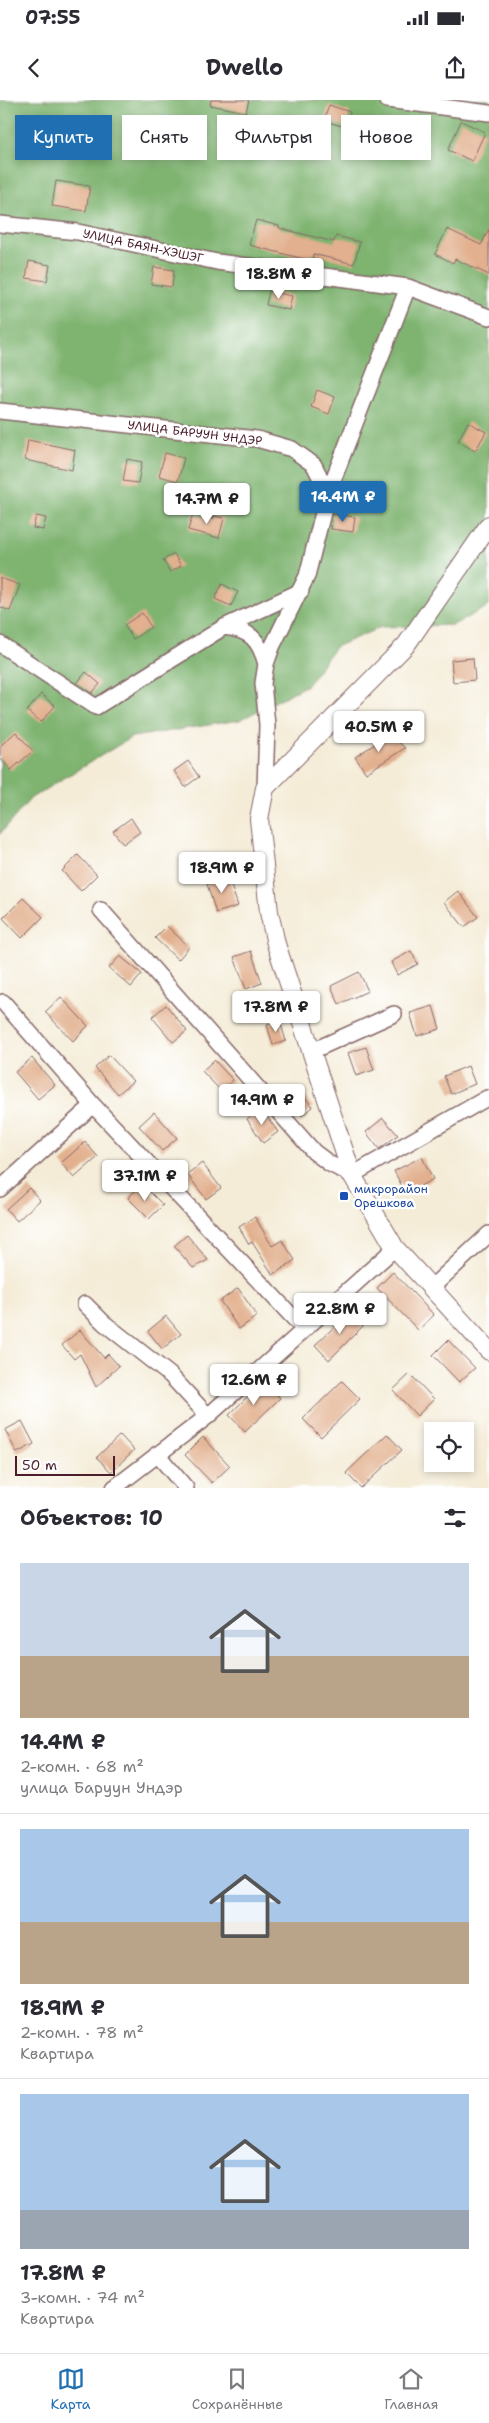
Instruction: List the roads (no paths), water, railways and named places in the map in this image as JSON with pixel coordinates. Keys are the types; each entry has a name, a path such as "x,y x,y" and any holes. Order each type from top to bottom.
{"street":[{"path":"387,100 489,113"},
{"name":"УЛИЦА БАЯН-ХЭШЭГ","path":"0,224 78,232 217,262 408,287 489,317"},
{"path":"408,287 328,493 307,576 272,647 266,664 263,683 267,725 265,788 259,819 269,912 276,944 352,1175 395,1248 489,1352"},
{"name":"УЛИЦА БАРУУН УНДЭР","path":"0,411 257,439 292,449 314,465 328,493"},
{"path":"265,788 406,645 489,525"},
{"path":"0,644 96,707 224,627 301,591"},
{"path":"224,627 239,628 253,636 262,649 266,664"},
{"path":"101,910 314,1152 330,1164 352,1175"},
{"path":"3,1002 93,1106 303,1328"},
{"path":"312,1051 394,1014"},
{"path":"352,1175 487,1098"},
{"path":"0,1189 93,1106"},
{"path":"432,1287 489,1234"},
{"path":"114,1488 208,1416 303,1328 395,1248"},
{"path":"85,1304 104,1323 170,1375 208,1416"},
{"path":"157,1454 186,1488"}],"place":[{"name":"микрорайон Орешкова","path":"344,1196"}]}
